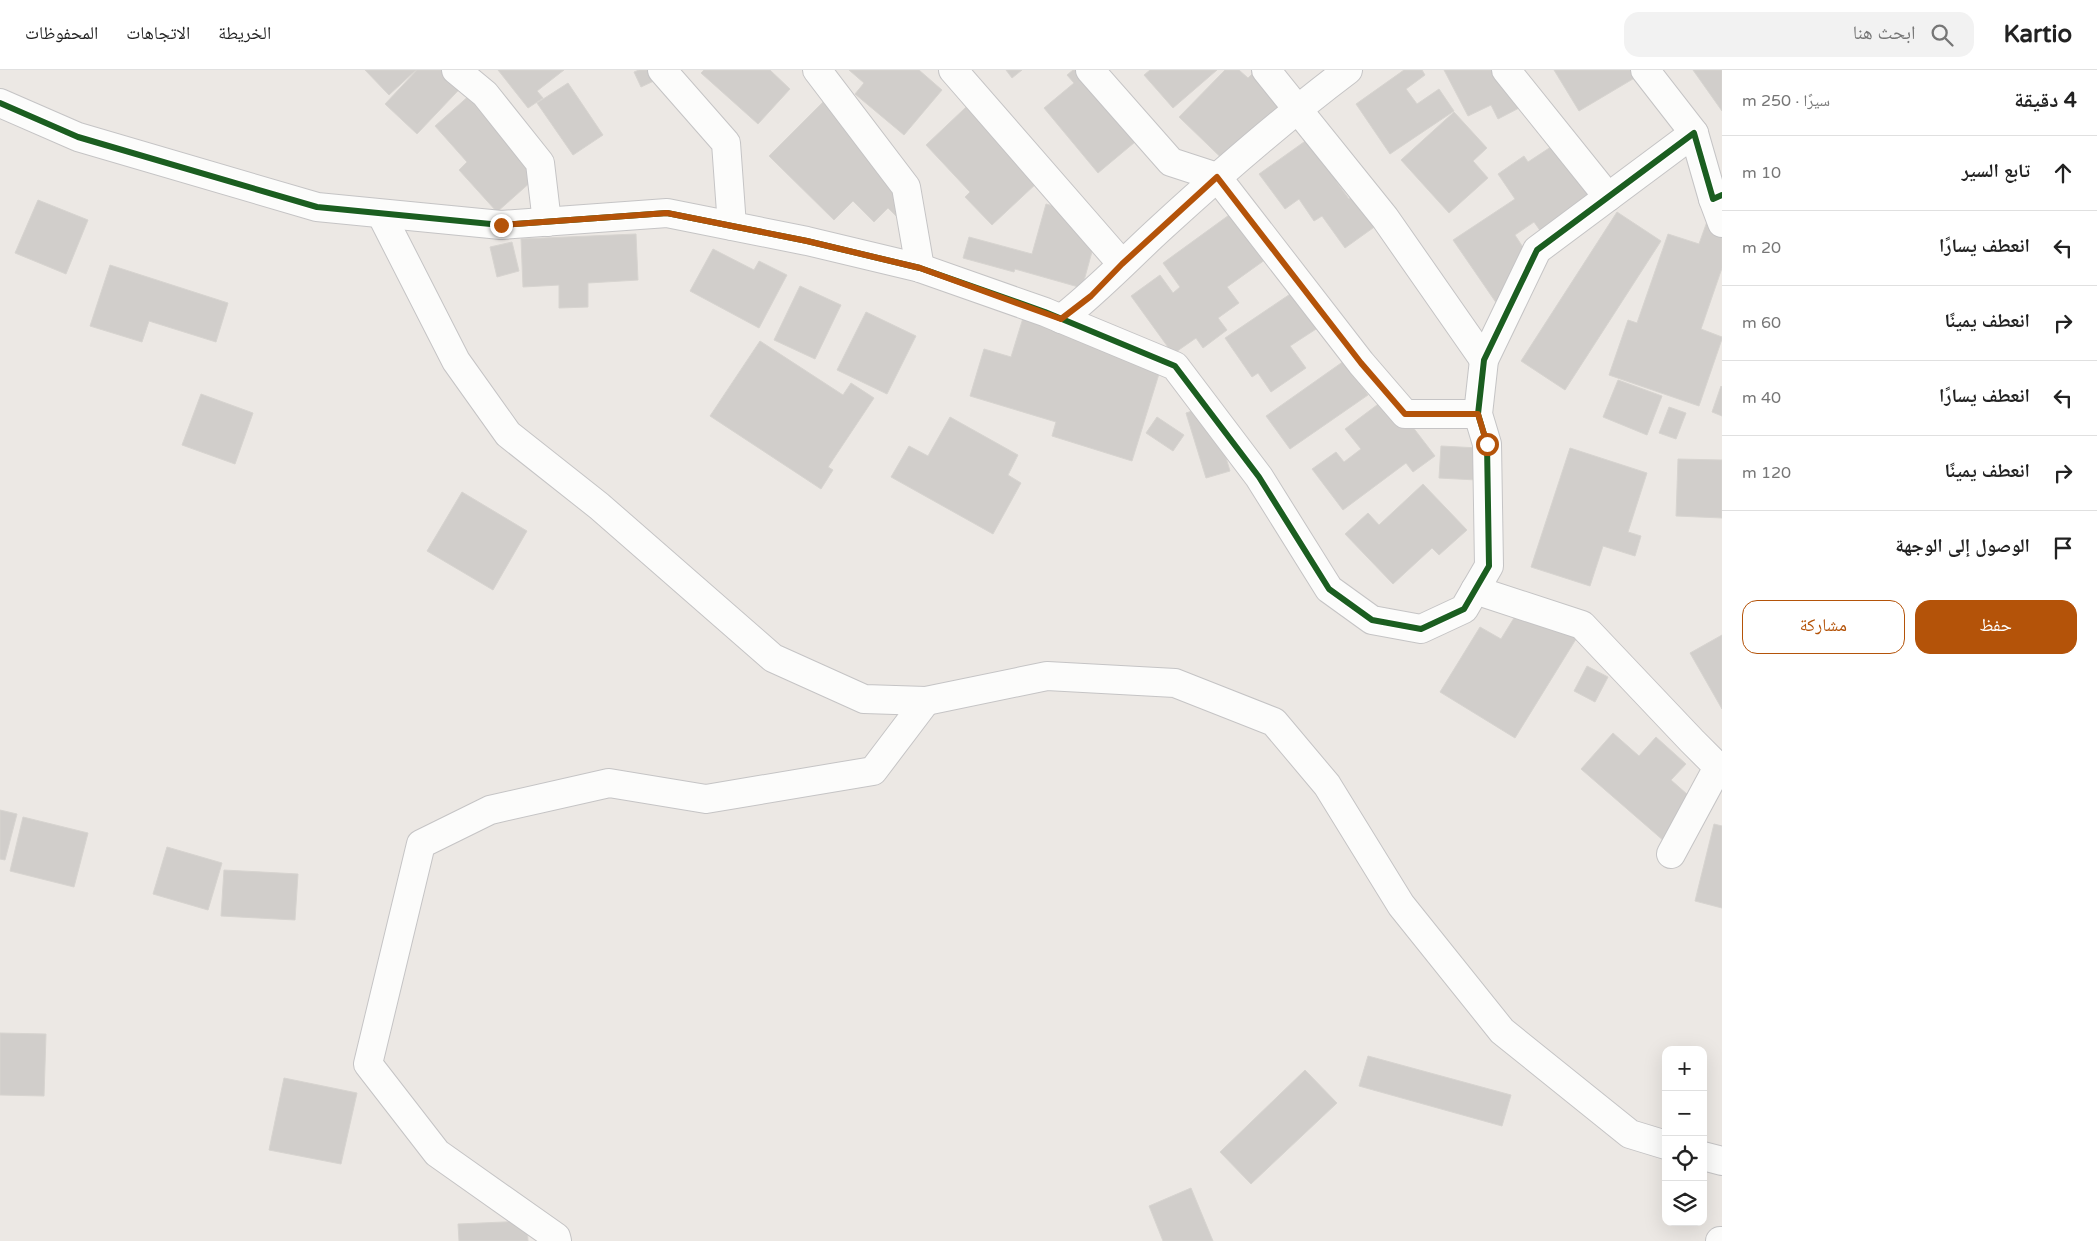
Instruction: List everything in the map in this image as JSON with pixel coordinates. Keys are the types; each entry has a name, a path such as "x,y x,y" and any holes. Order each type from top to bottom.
{"street":[{"path":"456,70 485,94 540,163 547,222"},
{"path":"662,70 726,143 732,226"},
{"path":"816,70 906,187 920,268"},
{"path":"954,70 1122,264"},
{"path":"1090,70 1171,162 1217,177 1361,363 1405,414 1478,414"},
{"path":"1266,70 1384,218 1484,360"},
{"path":"1061,319 1091,296 1122,264 1217,177 1297,109 1348,70"},
{"path":"1506,70 1608,197"},
{"path":"1645,70 1694,133 1719,206"},
{"path":"0,103 78,137 317,207 501,225 667,213 807,241 920,268 1061,319 1175,366 1259,477 1329,589 1372,620 1421,629 1464,608 1489,566 1487,444 1478,414 1484,360 1537,250 1694,133"},
{"path":"381,214 456,361 508,434 599,506 773,658 864,699 926,701 1047,676 1175,683 1274,722 1327,785 1401,905 1502,1031 1630,1134 1662,1144"},
{"path":"1475,590 1582,625 1692,741 1720,765 1671,854"},
{"path":"558,1241 556,1237 437,1154 368,1064 421,844 490,810 609,782 706,798 873,771 926,701"},
{"path":"1707,1157 1722,1161"}],"building":[{"path":"365,70 416,70 389,95"},
{"path":"417,70 463,70 471,77 417,134 385,104"},
{"path":"498,70 564,70 537,91 543,98 528,108"},
{"path":"654,70 658,79 641,87 634,72"},
{"path":"704,70 770,70 790,89 758,124 701,73"},
{"path":"849,70 919,70 942,90 904,135 855,94 864,83"},
{"path":"1006,70 1022,70 1012,78"},
{"path":"1073,70 1102,70 1141,137 1098,173 1044,108 1074,83 1067,75"},
{"path":"1150,70 1217,70 1173,108 1144,75"},
{"path":"1225,70 1239,70 1248,78 1256,70 1305,101 1236,172 1179,117"},
{"path":"1404,70 1422,70 1425,75 1406,89 1417,104 1439,89 1454,111 1390,154 1356,104"},
{"path":"1444,70 1501,70 1521,107 1498,119 1491,105 1468,116"},
{"path":"1554,70 1648,70 1579,111"},
{"path":"1693,70 1722,70 1722,111"},
{"path":"568,83 603,135 573,155 537,103"},
{"path":"480,86 551,164 497,212 459,170 467,162 435,126"},
{"path":"983,91 1053,168 992,225 965,197 970,192 926,145"},
{"path":"826,99 922,195 898,218 888,208 874,222 853,201 834,220 769,156"},
{"path":"1454,112 1487,148 1473,161 1488,178 1449,213 1401,160"},
{"path":"1325,127 1355,168 1336,181 1349,199 1369,184 1391,215 1345,248 1322,216 1314,221 1299,199 1285,209 1259,174"},
{"path":"1566,137 1605,194 1544,236 1534,222 1515,235 1528,255 1513,266 1525,285 1497,304 1453,240 1515,199 1498,174 1524,156 1528,162"},
{"path":"38,200 88,220 66,274 15,253"},
{"path":"1046,204 1101,219 1082,288 1015,269 1014,272 963,258 969,237 1032,254"},
{"path":"1236,210 1269,257 1227,287 1239,303 1218,318 1227,330 1203,348 1196,338 1173,354 1131,296 1160,275 1173,293 1180,287 1163,263"},
{"path":"1617,212 1661,241 1565,390 1521,361"},
{"path":"1709,216 1722,220 1722,268 1701,329 1722,337 1722,339 1699,406 1609,375 1628,320 1637,323 1668,234 1699,244"},
{"path":"636,234 638,280 588,283 588,307 559,308 559,285 523,287 521,239"},
{"path":"512,242 519,271 497,277 490,247"},
{"path":"713,249 754,270 759,261 787,275 759,328 690,291"},
{"path":"110,265 228,303 216,342 149,321 142,342 90,326"},
{"path":"1305,284 1330,320 1290,346 1306,368 1271,392 1258,373 1252,377 1225,338"},
{"path":"800,286 841,305 815,359 774,340"},
{"path":"866,312 916,336 887,394 837,370"},
{"path":"1023,318 1163,361 1132,461 1052,436 1056,422 970,396 984,349 1011,357"},
{"path":"760,341 843,395 851,383 874,398 828,467 833,470 821,489 710,416"},
{"path":"1344,361 1368,395 1290,449 1266,416"},
{"path":"1618,380 1662,396 1647,435 1603,417"},
{"path":"1722,387 1722,416 1712,412"},
{"path":"201,394 253,413 235,464 182,445"},
{"path":"1389,396 1435,456 1413,472 1406,463 1343,510 1312,469 1336,452 1344,462 1361,449 1345,429"},
{"path":"1210,405 1230,471 1206,478 1186,413"},
{"path":"1669,407 1686,413 1676,439 1659,433"},
{"path":"950,417 1018,455 1008,475 1021,483 993,534 891,477 909,446 928,456"},
{"path":"1157,417 1184,435 1173,451 1146,433"},
{"path":"1441,446 1497,449 1496,481 1439,478"},
{"path":"1570,448 1647,473 1628,532 1641,536 1635,556 1603,546 1590,586 1531,567"},
{"path":"1678,459 1722,460 1722,518 1676,516"},
{"path":"1423,484 1467,530 1439,555 1432,548 1393,584 1345,534 1368,513 1379,525"},
{"path":"462,492 527,531 493,590 427,551"},
{"path":"1522,605 1581,631 1515,738 1440,692 1480,627 1501,639"},
{"path":"1722,635 1722,709 1690,653"},
{"path":"1587,666 1608,677 1595,702 1574,691"},
{"path":"1613,733 1639,756 1656,737 1686,764 1671,780 1705,810 1672,848 1581,769"},
{"path":"0,810 17,814 5,860 0,859"},
{"path":"23,817 88,833 74,887 10,871"},
{"path":"1714,824 1722,826 1722,908 1695,901"},
{"path":"167,847 222,863 208,910 153,894"},
{"path":"224,870 298,874 295,920 221,916"},
{"path":"0,1033 46,1034 44,1096 0,1095"},
{"path":"1368,1056 1511,1095 1502,1126 1359,1086"},
{"path":"1305,1070 1337,1103 1251,1184 1220,1152"},
{"path":"284,1078 357,1093 341,1164 269,1150"},
{"path":"1191,1188 1213,1241 1163,1241 1149,1206"},
{"path":"527,1221 528,1241 459,1241 458,1224"}],"cycle path":[{"path":"0,103 78,137 317,207 501,225 667,213 807,241 920,268 1045,312 1175,366 1259,477 1329,589 1372,620 1421,629 1464,609 1489,566 1487,444 1478,414 1484,360 1537,250 1694,133 1713,199 1722,195"}],"route":[{"path":"501,225 667,213 807,241 920,268 1061,319 1091,296 1122,264 1217,177 1361,363 1405,414 1478,414 1487,444"}]}
